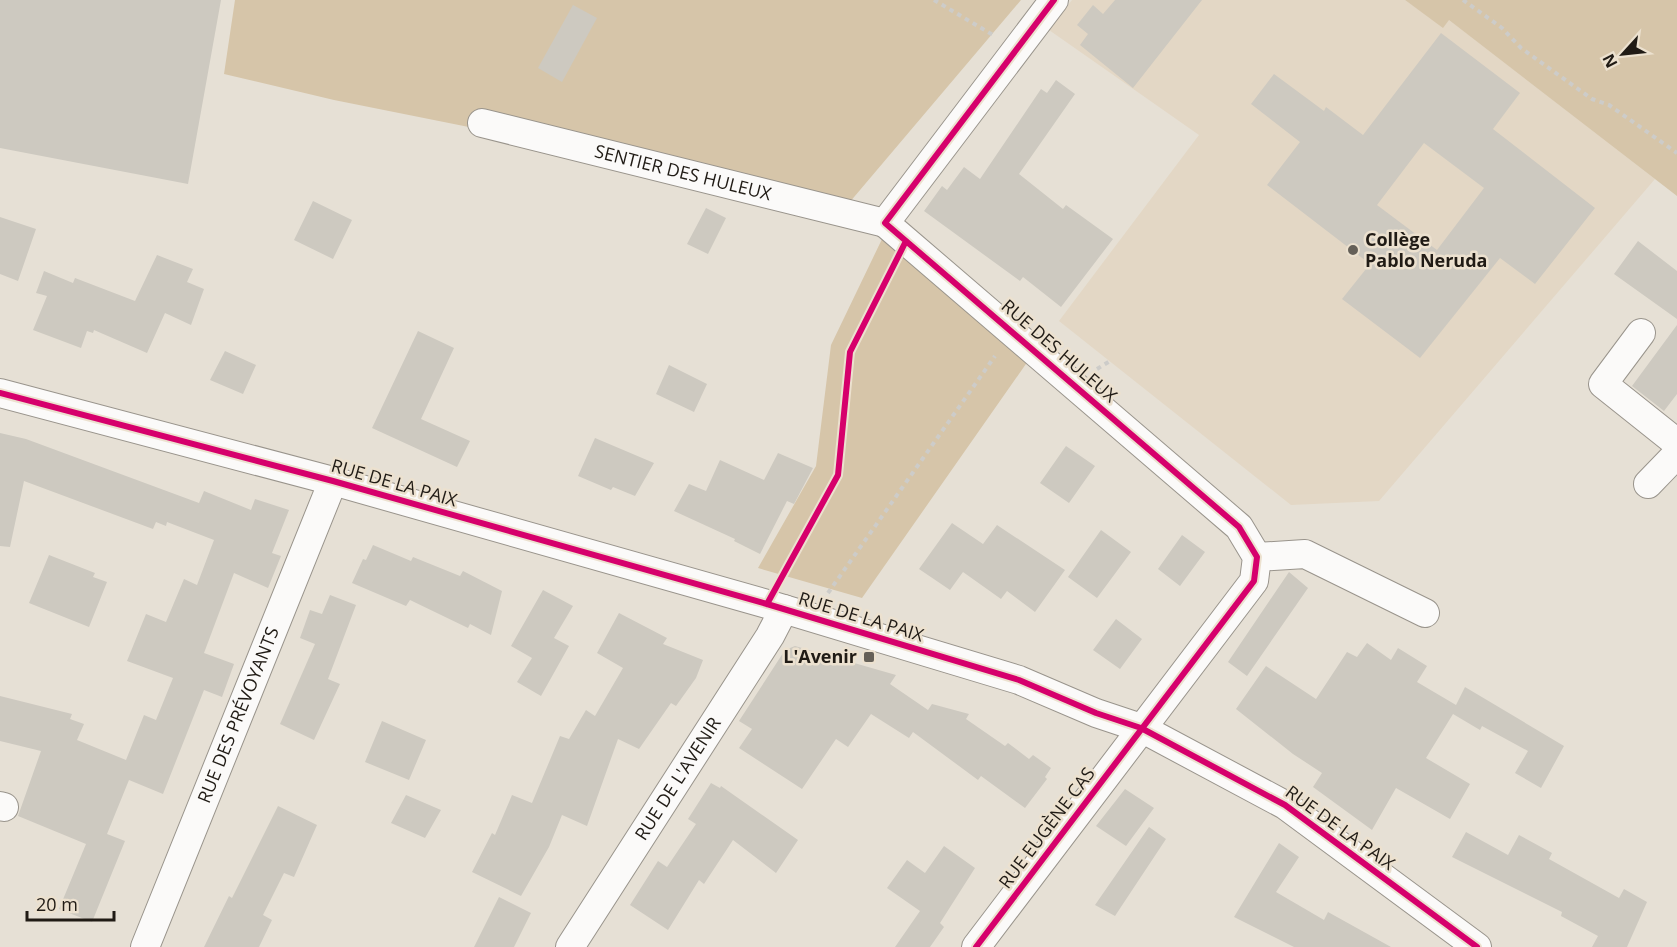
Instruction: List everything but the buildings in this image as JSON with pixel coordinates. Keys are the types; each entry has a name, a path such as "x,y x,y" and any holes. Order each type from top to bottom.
{"street":[{"path":"885,223 1054,0"},
{"name":"SENTIER DES HULEUX","path":"482,123 885,223"},
{"name":"RUE DES HULEUX","path":"885,223 1239,527 1257,557"},
{"path":"1641,333 1603,384 1677,443"},
{"name":"RUE DE LA PAIX","path":"0,393 333,481 797,613 1018,680 1096,713 1141,728 1285,805 1477,947"},
{"path":"1648,484 1677,454"},
{"name":"RUE DES PRÉVOYANTS","path":"145,947 333,481"},
{"path":"1141,728 1254,581 1257,557 1305,554 1425,613"},
{"name":"RUE DE L'AVENIR","path":"570,947 770,636 797,613"},
{"name":"RUE EUGÈNE CAS","path":"976,947 1141,728"}],"path":[{"path":"934,0 1016,51"},
{"path":"1463,0 1502,28 1521,48 1583,93 1609,105 1677,153"},
{"path":"797,613 1013,332"}],"shaded area":[{"path":"235,0 1021,0 849,203 334,100 224,74"},
{"name":"Collège Pablo Neruda","path":"1072,0 1405,0 1443,27 1448,19 1655,179 1379,501 1291,505 1059,321 1199,135 1049,30"},
{"path":"1405,0 1677,0 1677,196 1449,20 1443,28"},
{"path":"883,237 1028,361 862,598 758,568 816,466 831,345"}],"cycle path":[{"path":"976,947 1254,581 1257,557 1239,527 885,223 1054,0"},
{"path":"767,604 838,475 850,352 906,241"},
{"path":"0,393 333,481 767,604 1019,680 1096,713 1141,728 1285,805 1477,947"}],"place":[{"name":"Collège Pablo Neruda","path":"1353,250"},
{"name":"L'Avenir","path":"869,657"}]}
